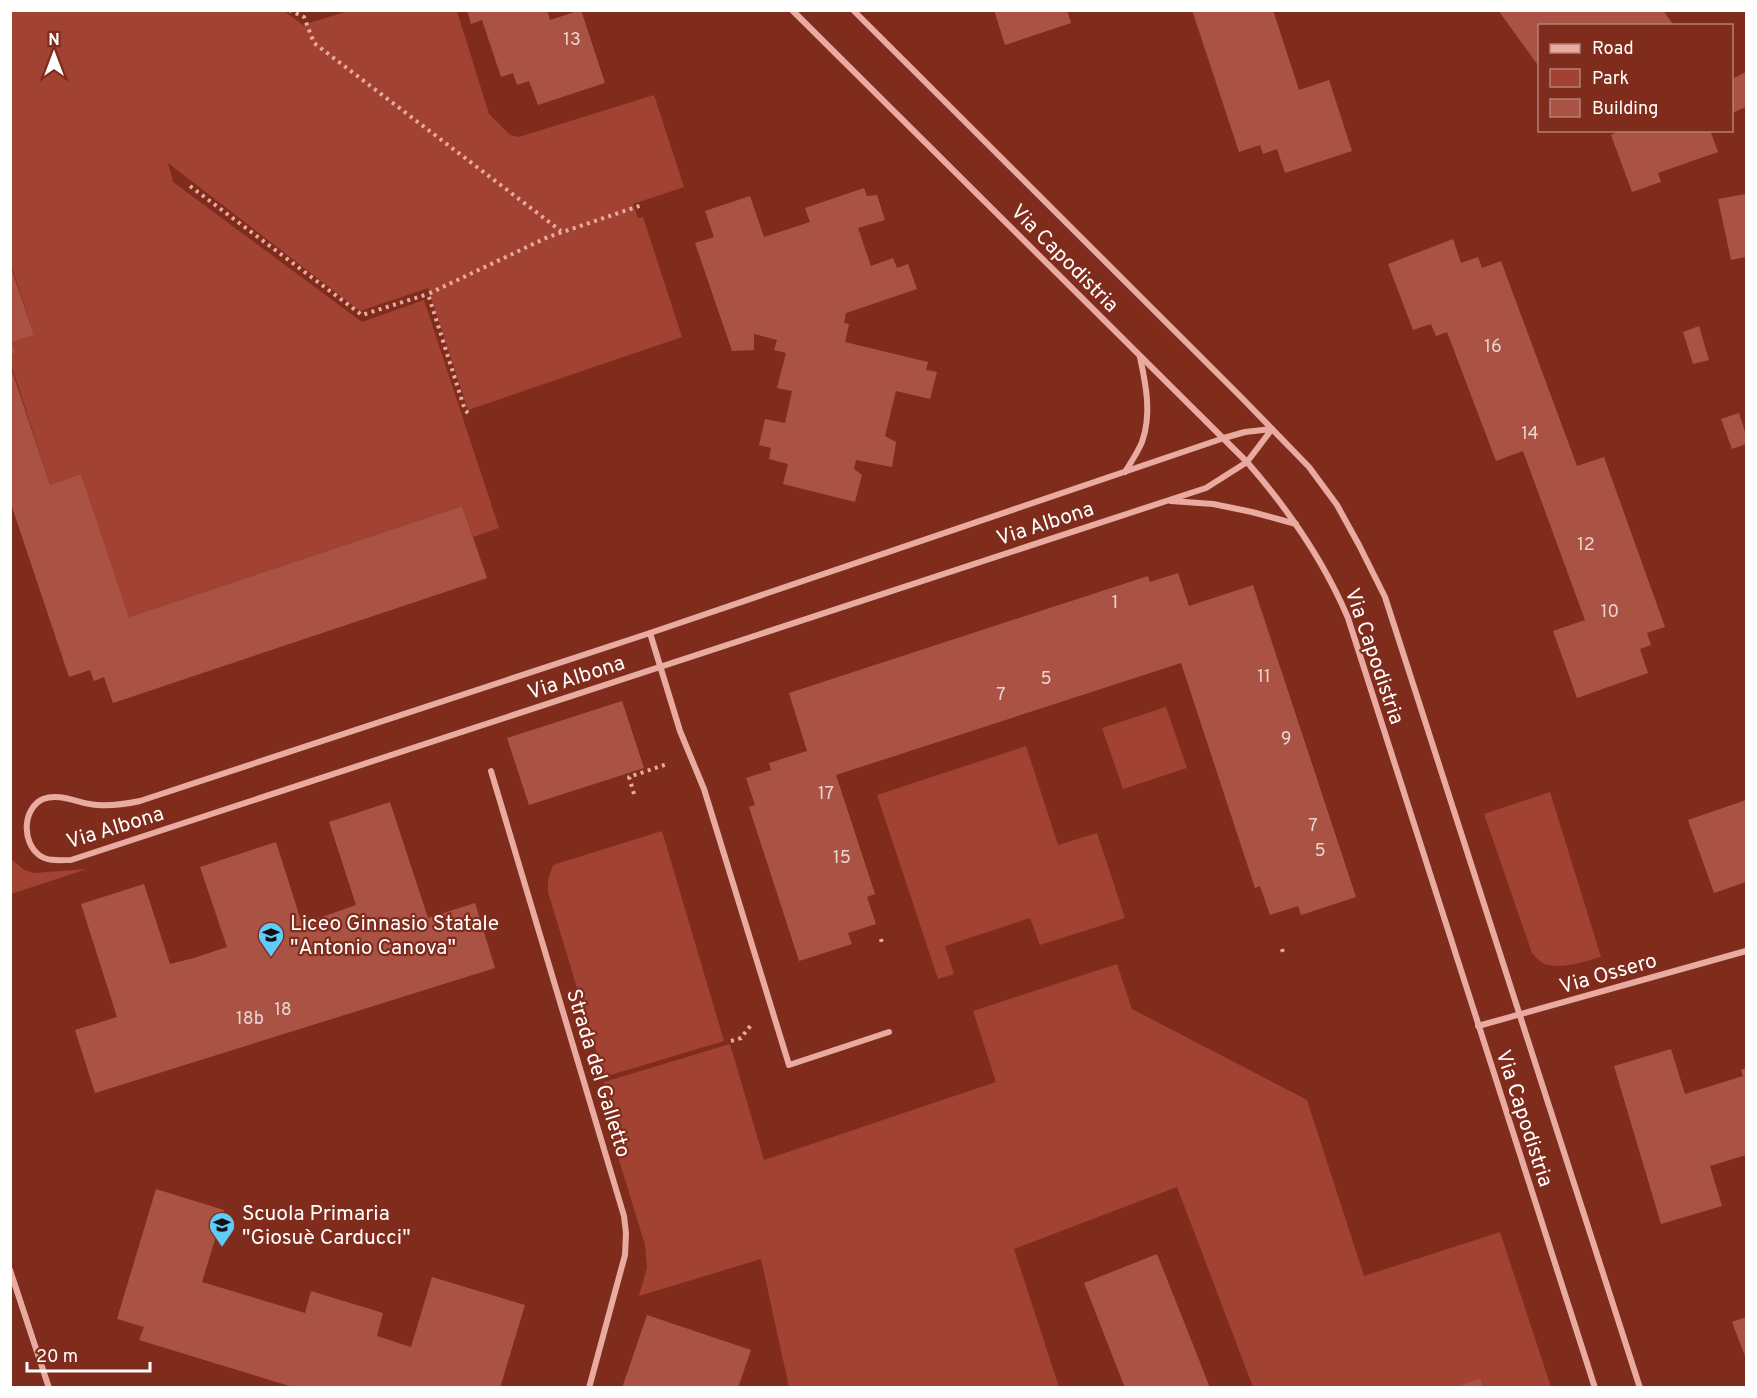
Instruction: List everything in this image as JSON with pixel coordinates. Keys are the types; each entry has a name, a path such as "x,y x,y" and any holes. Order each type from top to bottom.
{"street":[{"name":"Via Capodistria","path":"792,10 1224,438 1275,494 1335,586 1595,1388"},
{"name":"Via Capodistria","path":"853,10 1272,429 1309,467 1337,505 1385,597 1640,1388"},
{"path":"1125,472 1142,443 1148,418 1146,388 1140,356"},
{"name":"Via Albona","path":"1272,429 1246,462 1206,488 71,860 54,861 39,855 30,842 26,829 28,816 34,806 43,799 65,798 97,806 140,801 650,633 1224,438 1245,432 1272,429"},
{"name":"Via Albona","path":"1167,500 1213,504 1296,524"},
{"path":"650,633 680,731 704,789 789,1065 889,1032"},
{"name":"Strada del Galletto","path":"491,771 624,1216 625,1255 589,1388"},
{"name":"Via Ossero","path":"1478,1026 1746,951"},
{"path":"10,1270 49,1388"}],"path":[{"path":"289,10 304,17 314,43 561,232"},
{"path":"190,186 362,315 428,294 561,232 642,205"},
{"path":"428,294 465,410 468,413"},
{"path":"634,794 628,777 690,756"},
{"path":"1282,949 1284,956"},
{"path":"732,1041 741,1038 754,1022"}],"green space":[{"path":"11,11 284,11 303,25 348,11 457,11 489,114 510,135 519,137 654,95 684,187 633,204 638,218 643,217 682,337 468,410 428,288 360,311 168,163 173,182 362,322 424,300 499,528 473,537 462,506 129,617 81,474 50,485 11,364 11,355 15,353 12,342 34,335 11,265"},
{"path":"1166,707 1187,768 1123,789 1102,728"},
{"path":"1026,746 1058,845 1097,833 1125,918 1040,945 1030,918 945,946 954,974 938,979 877,795"},
{"path":"1550,792 1601,957 1565,966 1543,963 1532,953 1484,814"},
{"path":"662,831 724,1041 604,1077 548,892 548,880 553,865"},
{"path":"10,858 24,870 34,873 87,869 11,894"},
{"path":"1117,964 1132,1009 1307,1100 1364,1276 1500,1232 1551,1387 1484,1387 1480,1379 1457,1388 1253,1387 1177,1187 1014,1249 1059,1387 789,1387 761,1259 639,1296 647,1268 645,1245 601,1101 604,1082 730,1044 764,1160 996,1082 973,1011"}],"building":[{"path":"467,10 547,10 550,20 581,10 605,83 538,105 529,81 517,85 513,73 501,77 482,20 471,24"},
{"path":"994,10 1067,10 1071,23 1005,45"},
{"path":"1192,10 1273,10 1299,90 1329,80 1352,151 1285,173 1277,149 1263,154 1260,145 1239,152"},
{"path":"1498,10 1663,10 1673,24 1538,24 1538,65"},
{"path":"1746,72 1746,107 1733,113 1733,78"},
{"path":"1618,132 1711,132 1718,152 1658,173 1661,182 1632,192 1611,135"},
{"path":"864,188 867,196 877,195 885,220 858,228 871,266 893,258 897,268 908,264 917,289 846,313 844,323 849,324 845,342 928,362 926,370 937,372 930,399 896,391 885,436 896,442 892,467 856,460 854,469 862,475 855,502 783,484 788,464 769,459 771,448 759,445 765,419 785,423 792,391 777,388 786,353 774,350 777,340 754,334 754,350 732,351 695,243 714,237 705,211 750,196 764,237 810,222 805,208"},
{"path":"1746,194 1746,257 1731,260 1718,199"},
{"path":"1453,239 1461,263 1478,257 1482,268 1501,261 1577,466 1604,457 1665,627 1647,633 1651,645 1640,649 1648,673 1577,698 1553,631 1585,620 1523,451 1496,461 1447,332 1436,336 1431,324 1413,330 1388,264"},
{"path":"10,265 34,335 12,342 15,353 10,355"},
{"path":"1699,326 1709,360 1693,364 1683,332"},
{"path":"10,365 50,485 81,474 129,617 462,506 487,578 113,703 104,677 94,681 90,670 69,677 10,501"},
{"path":"1739,413 1746,435 1746,444 1732,449 1721,419"},
{"path":"1178,573 1189,606 1253,585 1356,897 1301,915 1298,906 1270,915 1260,886 1255,888 1181,663 836,775 875,894 867,897 876,924 848,933 852,944 799,961 749,807 755,805 746,778 771,770 769,763 807,751 789,693 1148,576 1150,582"},
{"path":"622,701 644,768 529,805 507,738"},
{"path":"1746,800 1746,882 1714,893 1688,820"},
{"path":"390,802 428,918 475,903 495,968 95,1093 75,1030 117,1017 81,904 144,884 170,964 194,958 227,947 200,867 276,842 302,924 356,905 329,822"},
{"path":"1671,1049 1685,1094 1743,1076 1741,1070 1746,1068 1746,1155 1710,1166 1722,1206 1661,1224 1614,1066"},
{"path":"156,1189 224,1210 202,1282 305,1313 311,1291 383,1313 377,1336 411,1347 432,1277 525,1305 500,1388 296,1388 139,1340 144,1327 117,1319"},
{"path":"1157,1254 1210,1388 1125,1388 1084,1283"},
{"path":"647,1315 751,1350 738,1388 622,1388"},
{"path":"1746,1317 1746,1359 1732,1322"},
{"path":"1480,1378 1484,1388 1457,1388 1457,1387"}],"place":[{"name":"Liceo Ginnasio Statale \"Antonio Canova\"","path":"271,958"},
{"name":"Scuola Primaria \"Giosuè Carducci\"","path":"222,1248"}]}
